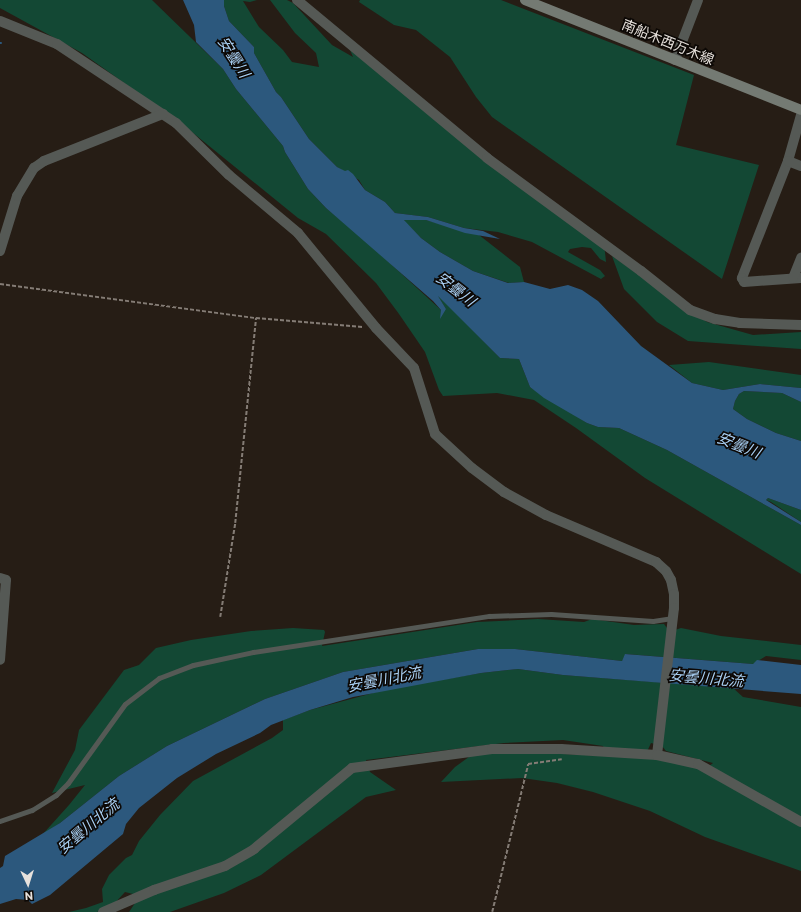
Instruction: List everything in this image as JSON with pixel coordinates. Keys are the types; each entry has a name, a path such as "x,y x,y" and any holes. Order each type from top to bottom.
{"main road":[{"name":"南船木西万木線","path":"525,0 801,110"}],"street":[{"path":"297,0 487,158 641,271 690,310 715,319 740,323 801,325"},
{"path":"675,60 698,0"},
{"path":"0,21 57,44 176,123 229,175 298,233 376,328 414,368 435,434 472,468 504,492 546,515 656,562 666,570 671,580 674,594 673,618 657,751"},
{"path":"0,251 17,196 34,168 44,161 163,114"},
{"path":"801,115 788,161 742,278 744,282 797,278 801,258"},
{"path":"788,161 801,166"},
{"path":"0,578 6,580 0,660"},
{"path":"103,912 154,890 225,866 254,849 352,768 492,749 657,751 698,764 801,822"}],"lane":[{"path":"0,821 32,810 56,795 68,783 125,704 159,678 193,664 253,652 489,616 544,614 653,621 673,618"}],"path":[{"path":"0,284 256,318 376,328"},
{"path":"220,617 235,523 256,318"},
{"path":"492,912 528,764 565,759"}],"green space":[{"path":"0,0 152,0 223,69 236,89 283,146 285,152 308,189 326,208 369,244 441,310 446,309 437,295 500,358 519,359 530,387 587,423 598,427 619,428 667,450 801,525 801,574 645,478 576,428 534,400 497,393 443,396 439,390 425,352 399,314 376,283 326,234 298,218 182,124 82,53 0,8"},
{"path":"224,0 257,0 250,2 243,1 259,27 283,50 292,62 319,67 316,53 295,33 270,0 287,0 293,3 332,45 353,57 350,50 487,155 600,235 606,262 600,259 591,248 582,247 570,249 568,252 600,270 605,276 601,279 532,242 498,232 464,228 428,217 395,213 385,202 365,190 359,180 337,167 309,139 281,97 276,92 254,53 254,47 229,21 224,6"},
{"path":"360,0 501,0 694,75 676,145 759,165 722,279 492,117 476,97 450,57 416,30 394,25 359,2"},
{"path":"404,220 426,220 479,235 520,267 524,282 509,283 473,271 440,252 421,238"},
{"path":"612,256 707,322 753,335 801,332 801,349 688,341 657,322 624,289"},
{"path":"709,362 801,375 801,388 760,384 723,390 692,383 669,365"},
{"path":"744,391 782,393 801,402 801,441 776,433 747,419 733,409 739,394"},
{"path":"768,498 801,510 801,522 766,500"},
{"path":"538,619 584,622 592,619 634,625 664,624 667,628 675,630 681,628 721,636 801,645 801,660 766,656 753,664 626,654 622,661 515,649 478,649 343,672 265,699 167,746 119,776 60,823 42,835 85,785 52,793 75,750 79,730 124,670 139,665 156,648 191,640 251,631 293,628 324,630 325,632 322,646 477,622"},
{"path":"518,669 563,675 733,688 743,697 801,707 801,871 705,837 650,811 593,792 557,783 522,778 441,782 455,767 473,754 495,751 608,756 603,746 563,740 504,743 366,760 370,772 396,790 366,797 261,875 224,893 170,912 129,912 135,903 133,894 125,892 114,904 97,912 69,912 103,902 102,889 109,875 126,858 132,855 139,841 160,815 193,781 272,738 283,730 283,720 310,710 388,689 481,673","holes":["651,743 662,746 666,751 713,763 708,767 645,756"]}],"water":[{"name":"安曇川","path":"183,0 224,0 224,6 229,21 254,47 254,53 276,92 281,97 309,139 337,167 345,171 348,170 353,174 365,190 385,202 395,213 428,217 464,228 483,231 500,239 465,233 426,220 404,220 421,238 440,252 473,271 508,283 524,282 550,289 568,285 582,290 598,301 641,346 692,383 723,390 760,384 801,388 801,402 782,393 744,391 739,394 733,409 747,419 776,433 801,441 801,510 768,498 766,500 801,522 801,525 667,450 619,428 598,427 587,423 544,398 530,387 519,359 500,358 438,296 446,309 440,319 441,310 433,301 326,208 308,189 285,152 283,146 236,89 223,69 196,42 194,25"},
{"name":"安曇川北流","path":"478,649 515,649 622,661 625,654 753,664 757,660 801,665 801,694 563,675 518,669 481,673 353,697 310,710 271,725 260,733 216,754 177,778 139,808 126,824 123,834 50,895 32,904 28,900 16,899 0,904 0,868 3,866 5,856 60,823 119,776 167,746 265,699 343,672"}]}
